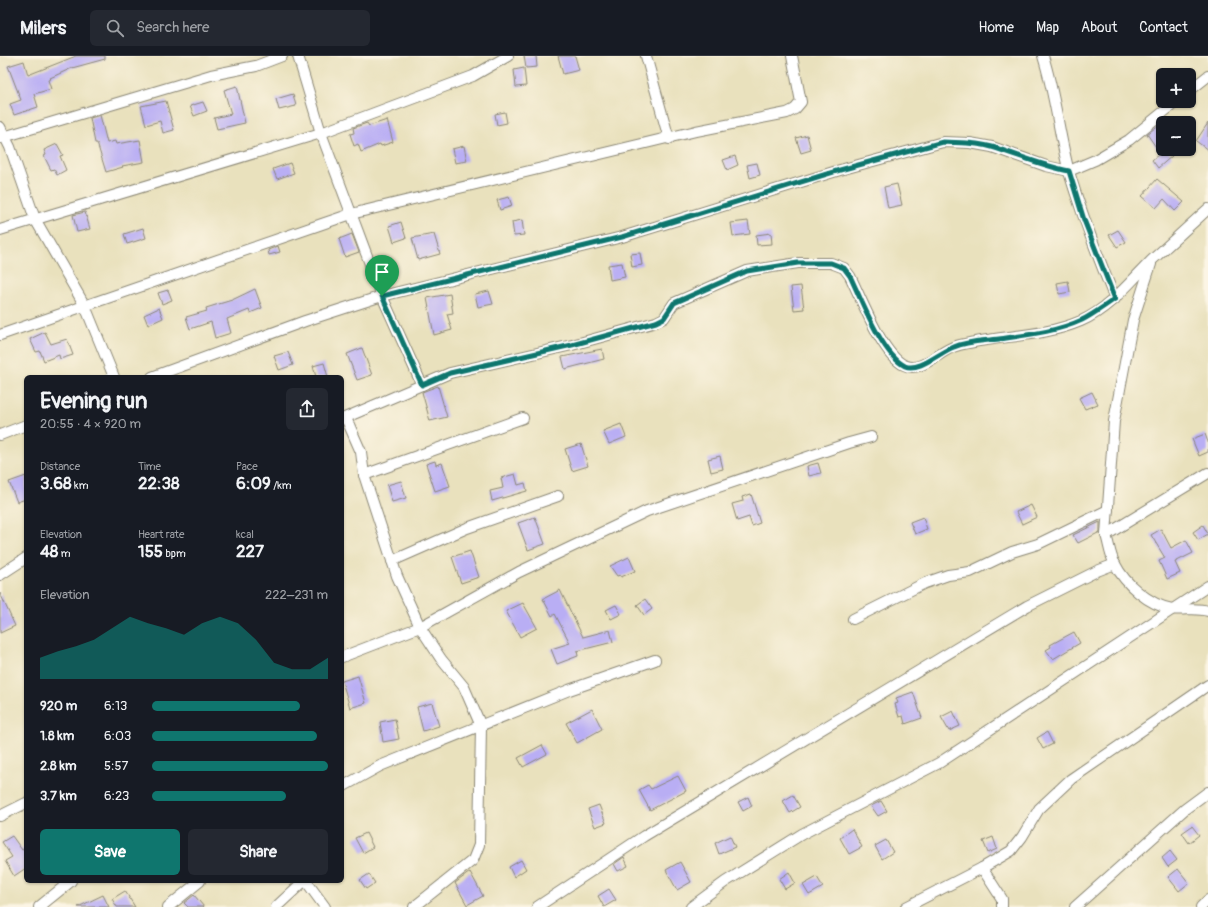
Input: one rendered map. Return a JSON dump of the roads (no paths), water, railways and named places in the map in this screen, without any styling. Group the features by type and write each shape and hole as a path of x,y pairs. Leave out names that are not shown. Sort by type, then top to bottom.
{"street":[{"path":"2,138 211,75 256,66 282,56"},
{"path":"298,56 321,133 351,214 382,296 422,385"},
{"path":"0,230 321,133 473,76 508,56"},
{"path":"646,56 669,139"},
{"path":"0,335 274,239 351,214 696,132 787,113 795,109 801,102 792,56"},
{"path":"1043,56 1051,82 1069,171 1084,220 1115,299"},
{"path":"1196,85 1208,76"},
{"path":"157,375 305,321 382,296 622,237 840,170 943,142 970,143 992,147 1046,166 1069,171 1095,160 1129,140 1168,108"},
{"path":"0,127 2,138 10,147 35,219 84,306 113,375"},
{"path":"414,907 473,860 477,852 479,845 481,726 464,687 441,659 420,627 397,576 364,475 361,452 344,418 450,373 572,345 656,322 664,318 674,303 747,271 798,263 831,263 844,268 850,276 885,347 895,360 906,367 920,367 938,354 955,346 1048,331 1080,321 1097,312 1115,299 1152,261 1208,209"},
{"path":"1152,261 1133,320 1114,421 1106,535 1115,564 1129,584 1140,594 1152,601 1172,609 1198,608 1208,611"},
{"path":"364,475 523,418"},
{"path":"0,435 24,426"},
{"path":"344,656 420,627 519,572 647,511 849,442 871,437"},
{"path":"1106,535 1208,473"},
{"path":"392,561 467,528 558,496"},
{"path":"853,620 925,583 948,575 970,572 1012,552 1038,544 1108,510"},
{"path":"0,575 24,559"},
{"path":"537,907 644,836 1020,610 1097,571 1115,564"},
{"path":"691,907 725,882 802,834 939,763 1208,586"},
{"path":"344,785 380,766 569,690 655,660"},
{"path":"906,907 982,868 1011,851 1022,838 1039,809 1071,779 1208,684"},
{"path":"1075,907 1185,809 1208,792"},
{"path":"0,816 24,804"},
{"path":"982,868 1002,898 1002,907"},
{"path":"39,907 69,883"},
{"path":"168,907 198,883"},
{"path":"276,907 303,883"},
{"path":"307,883 325,907"},
{"path":"1201,907 1208,900"}]}
